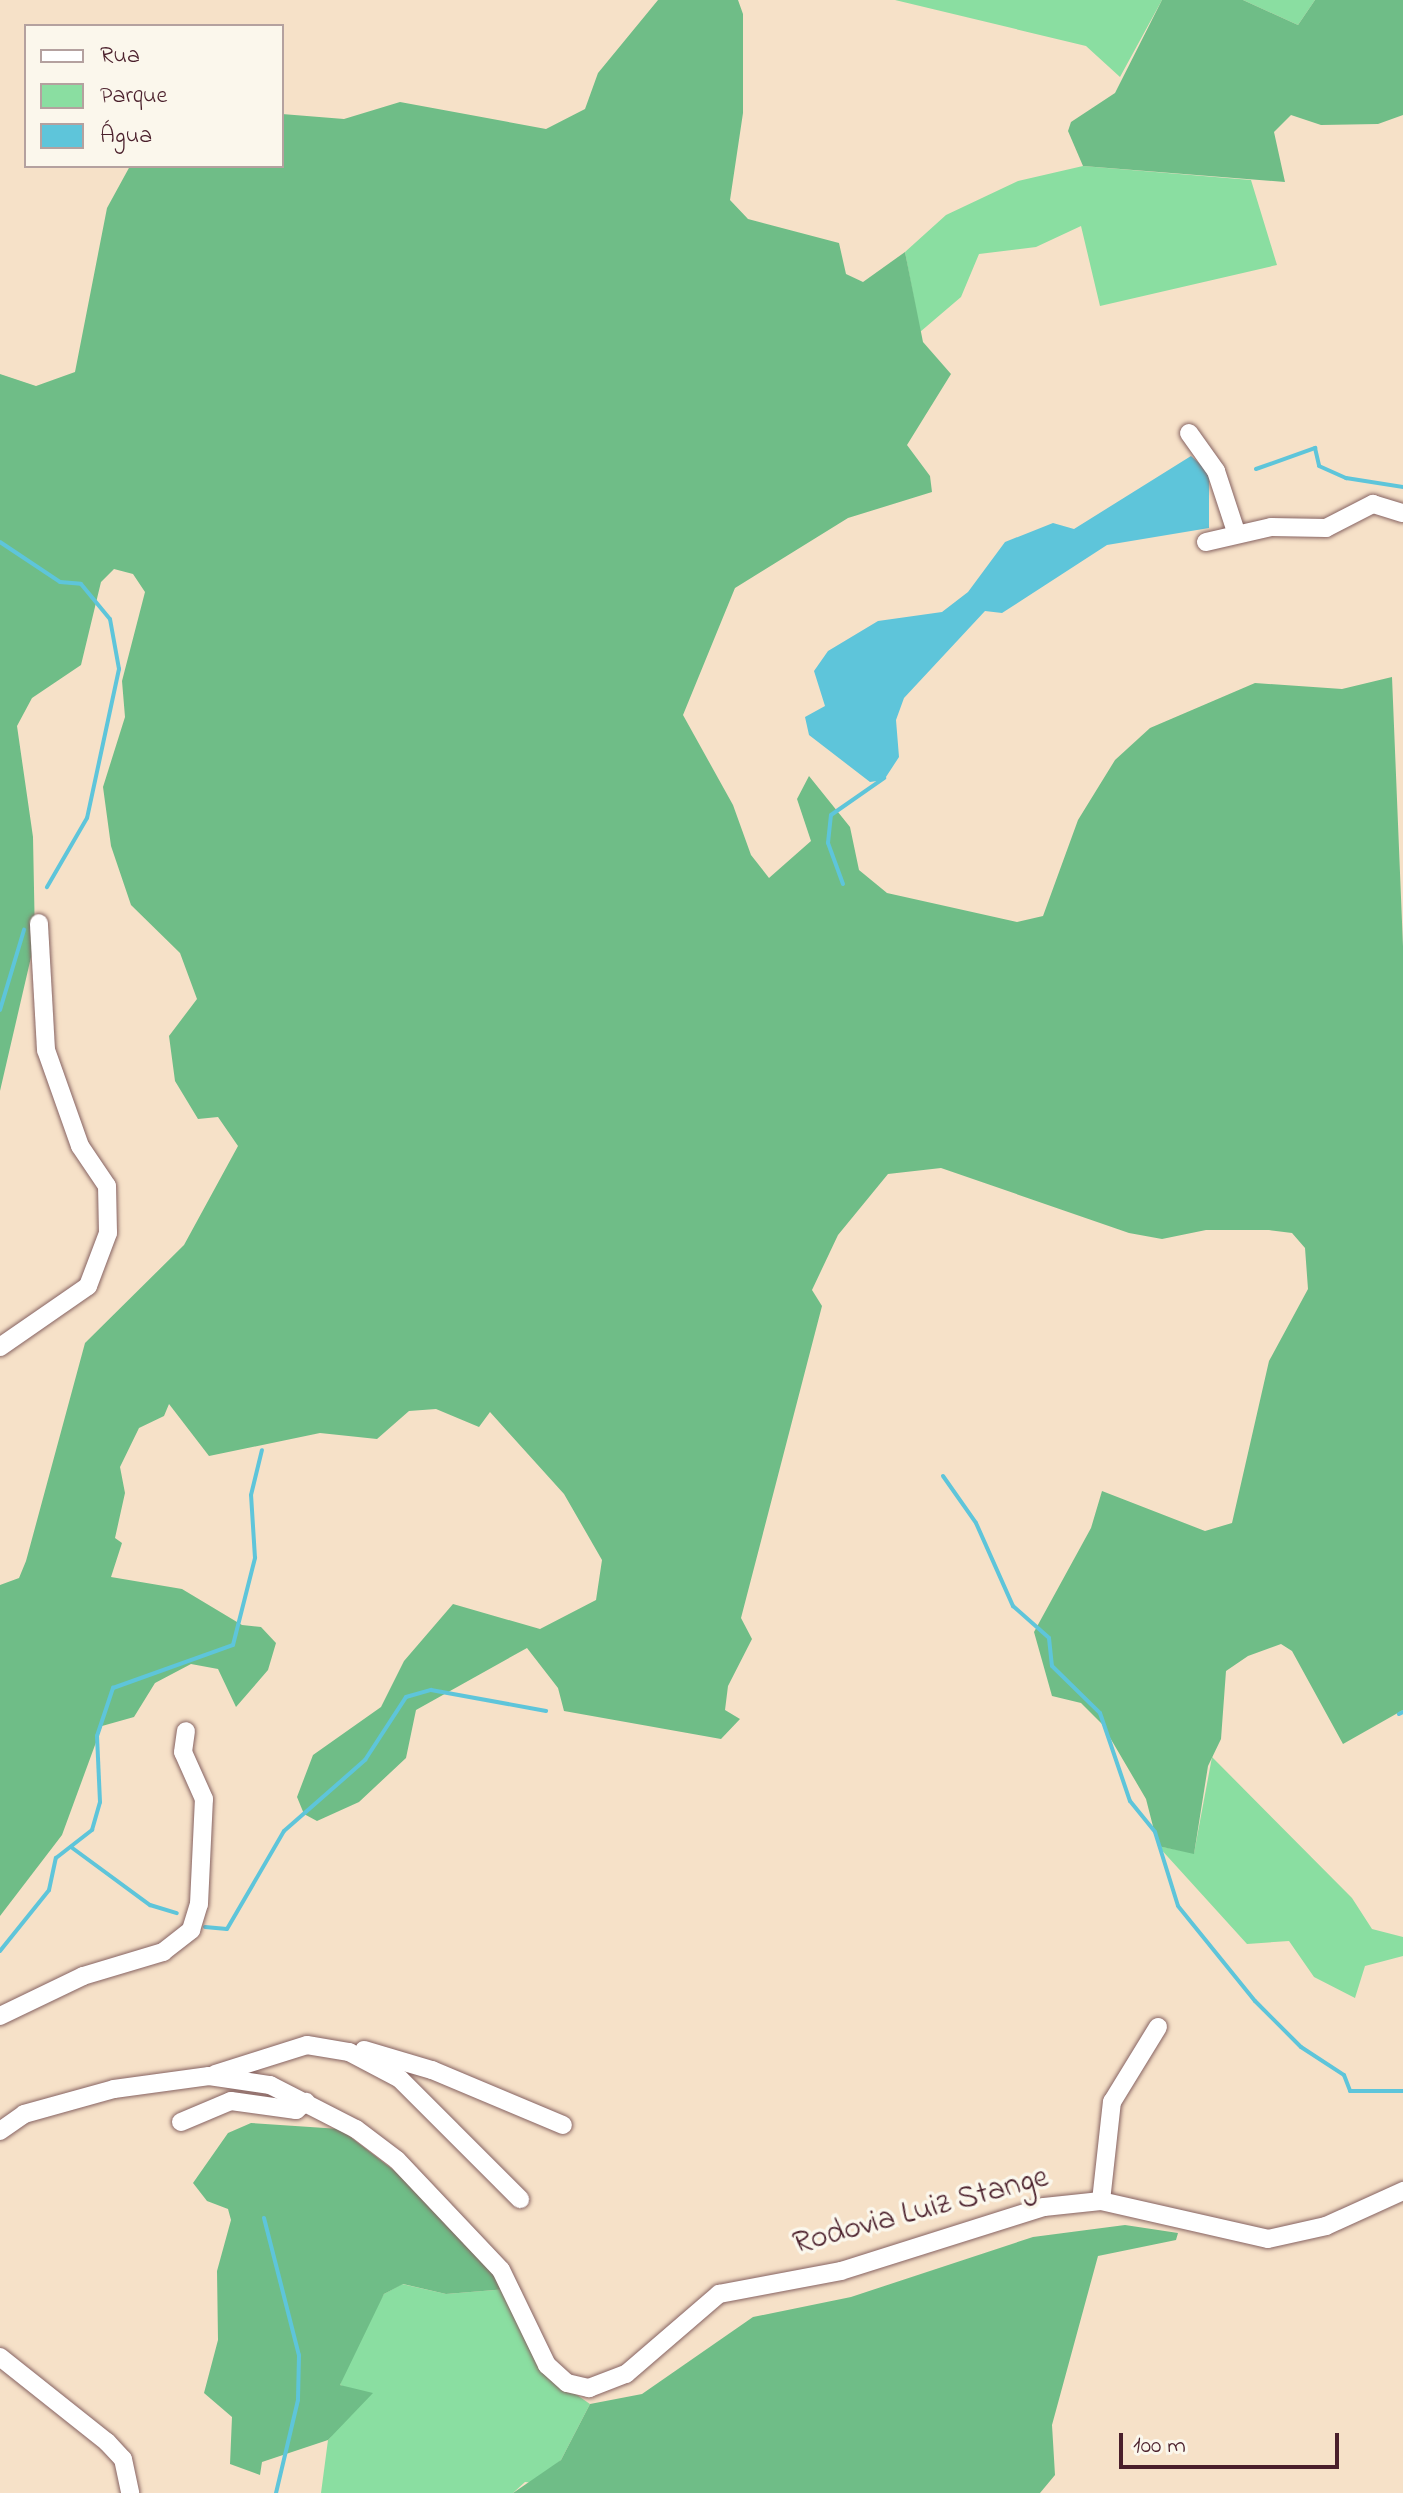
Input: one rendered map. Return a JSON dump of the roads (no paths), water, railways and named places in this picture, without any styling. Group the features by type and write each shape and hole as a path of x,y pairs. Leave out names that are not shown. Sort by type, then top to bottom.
{"street":[{"path":"1189,433 1216,471 1236,532"},
{"path":"1206,542 1236,532 1326,528 1373,504 1403,513"},
{"path":"0,1347 88,1286 108,1233 107,1186 80,1146 46,1050 39,923"},
{"path":"0,2016 83,1976 163,1952 191,1930 199,1904 204,1799 183,1752 186,1731"},
{"path":"1101,2201 1112,2102 1158,2027"},
{"path":"209,2076 307,2045 432,2070 563,2125"},
{"path":"349,2052 400,2079 520,2199"},
{"name":"Rodovia Luiz Stange","path":"0,2131 64,2101 209,2076 254,2078 306,2102 377,2143 466,2230 514,2290 547,2365 579,2388 601,2387 626,2374 719,2294 841,2271 1044,2207 1101,2201 1268,2239 1326,2226 1403,2191"},
{"path":"181,2122 231,2101 296,2110 306,2102"},
{"path":"0,2357 123,2459 130,2493"},
{"path":"63,2408 113,2466 118,2493"}],"water":[{"path":"1191,456 1209,472 1209,528 1107,545 1002,613 985,611 904,698 896,720 899,757 884,780 870,782 809,735 805,717 825,706 814,671 828,651 878,621 942,612 968,592 1005,542 1053,523 1074,529"}],"waterway":[{"path":"1256,469 1315,448 1319,466 1346,478 1403,487"},
{"path":"0,542 60,582 81,584 110,619 119,669 87,818 47,887"},
{"path":"843,884 828,843 831,815 884,778"},
{"path":"0,1010 24,930"},
{"path":"0,1951 49,1890 56,1858 92,1830 100,1802 97,1736 113,1688 233,1645 255,1558 251,1495 262,1450"},
{"path":"943,1476 976,1523 1013,1606 1049,1638 1052,1666 1100,1713 1130,1801 1155,1832 1178,1906 1255,2001 1301,2047 1344,2075 1350,2091 1403,2091"},
{"path":"205,1927 227,1929 284,1831 365,1760 406,1697 431,1690 546,1711"},
{"path":"1399,1714 1403,1712"},
{"path":"71,1847 150,1905 177,1913"},
{"path":"264,2218 299,2355 298,2400 276,2493"}]}
